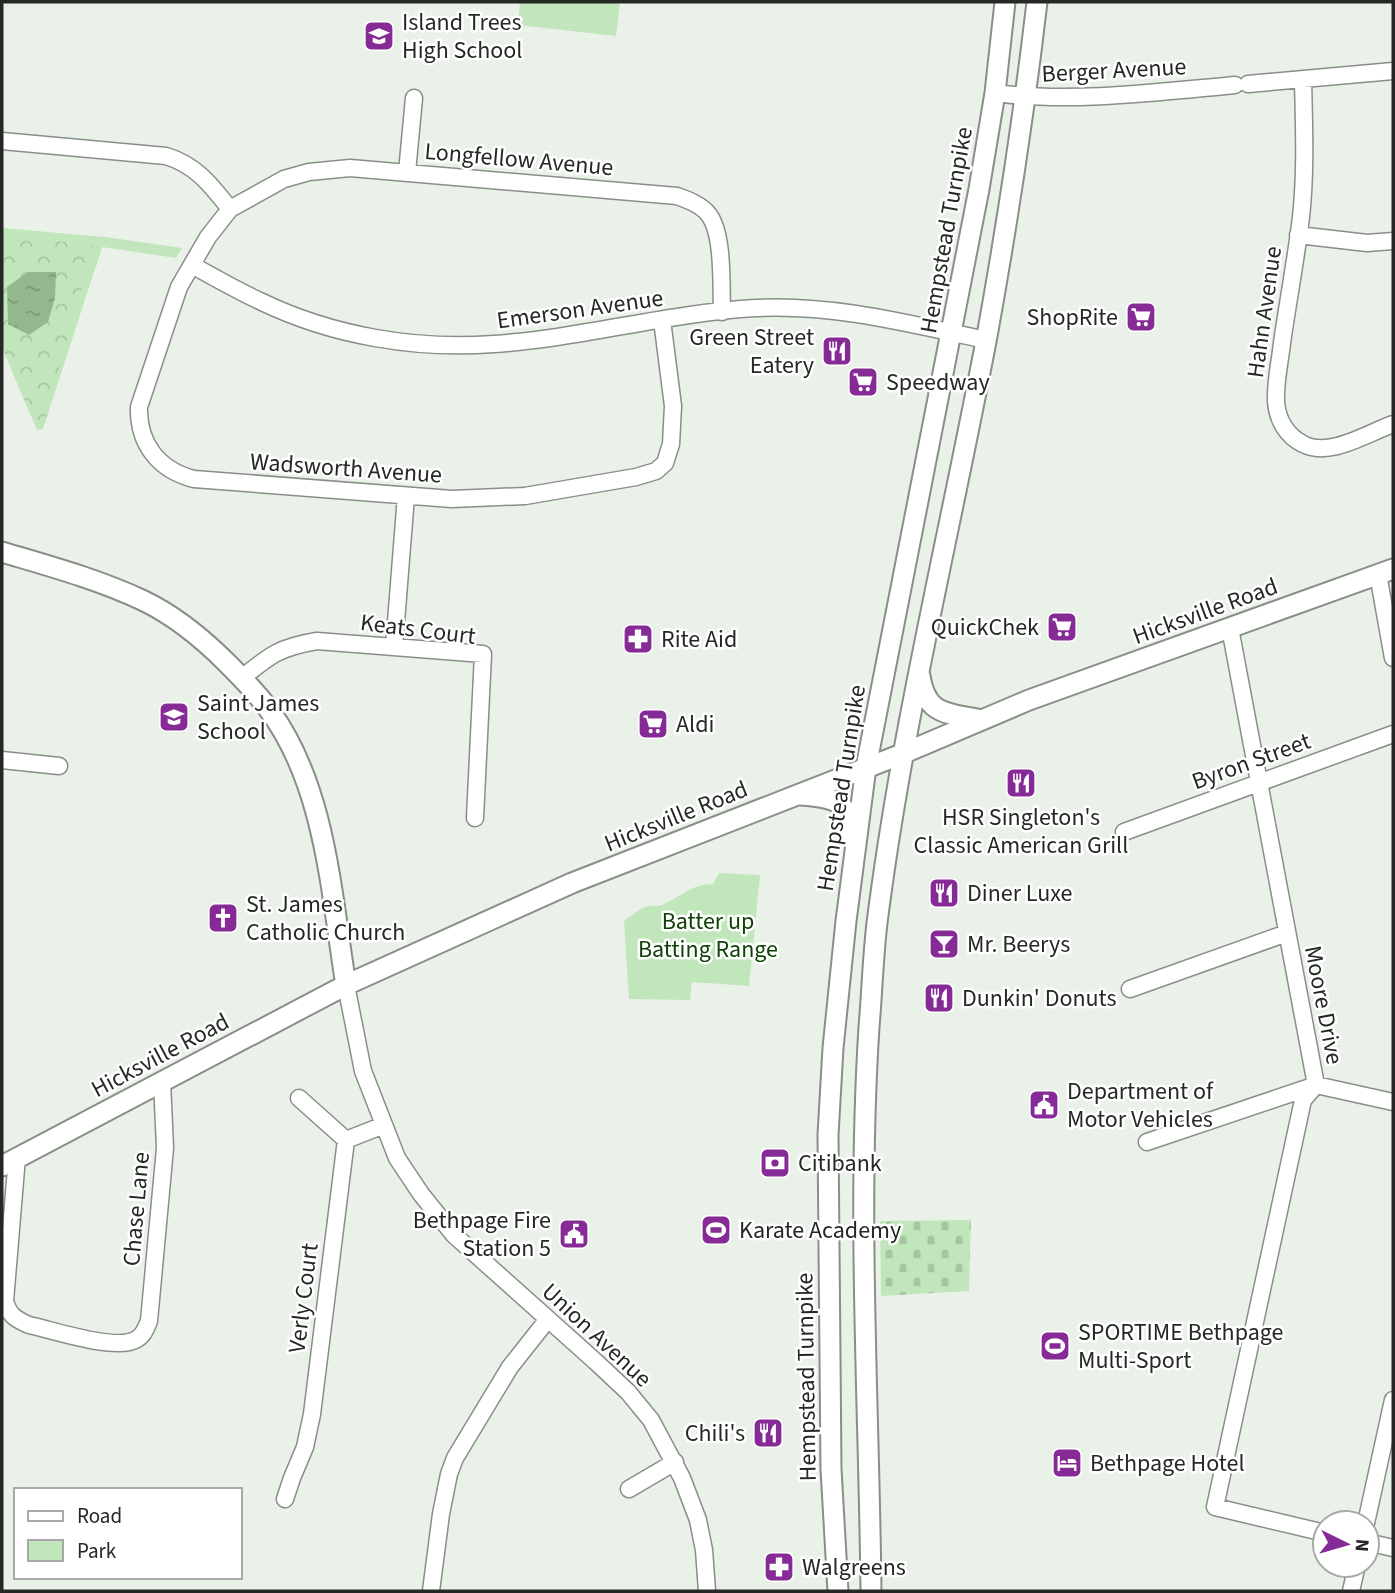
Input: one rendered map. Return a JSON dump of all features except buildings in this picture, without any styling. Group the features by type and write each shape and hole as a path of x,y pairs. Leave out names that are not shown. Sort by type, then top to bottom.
{"main road":[{"name":"Hempstead Turnpike","path":"838,1591 831,1469 828,1135 833,1048 850,873 866,767 952,333 995,93 1005,2"},
{"path":"871,1591 863,1269 866,1079 877,921 902,754 986,340 1014,183 1037,2"},
{"path":"2,551 102,583 170,615 212,648 270,711 289,743 306,781 322,843 346,985"},
{"name":"Hicksville Road","path":"10,1162 346,985 572,883 902,754 1029,700 1385,571"},
{"path":"919,670 922,692 930,705 942,712 982,720"},
{"path":"796,794 828,798 845,809 852,833 850,873"}],"street":[{"name":"Berger Avenue","path":"995,93 1026,97 1136,93 1393,71"},
{"name":"Hahn Avenue","path":"1303,79 1304,158 1298,235 1276,401 1279,419 1300,443 1309,447 1325,448 1393,424"},
{"path":"407,172 414,98"},
{"path":"2,141 166,156 180,160 202,174 230,209"},
{"name":"Longfellow Avenue","path":"230,209 261,190 309,172 350,168 666,194 693,202 709,215 717,233 722,312"},
{"name":"Wadsworth Avenue","path":"230,209 208,237 179,287 139,407 138,421 143,439 156,459 171,471 194,479 452,499 525,496 636,477 656,471 665,463 671,444 673,418 671,379 662,320"},
{"path":"1298,235 1367,243 1393,241"},
{"name":"Emerson Avenue","path":"192,265 261,302 339,330 387,340 437,345 494,344 722,312 783,307 886,318 986,340"},
{"path":"394,647 406,496"},
{"path":"1385,571 1393,658"},
{"name":"Moore Drive","path":"1230,628 1316,1085 1303,1100 1215,1507 1311,1530"},
{"name":"Keats Court","path":"242,678 277,651 291,645 317,641 483,654 475,818"},
{"name":"Byron Street","path":"1124,832 1393,734"},
{"path":"2,766 59,766"},
{"path":"1130,989 1287,933"},
{"name":"Union Avenue","path":"346,985 363,1071 397,1158 421,1194 454,1235 628,1392 651,1420 675,1462 698,1520 704,1550 707,1591"},
{"name":"Chase Lane","path":"10,1162 5,1301 8,1311 15,1319 29,1325 118,1344 139,1338 145,1333 149,1321 165,1147 162,1081"},
{"path":"1147,1142 1316,1085 1393,1102"},
{"path":"299,1098 346,1140 384,1125"},
{"name":"Verly Court","path":"285,1499 305,1447 312,1414 346,1140"},
{"path":"431,1591 441,1514 455,1458 510,1367 548,1319"},
{"path":"1369,1509 1393,1400"},
{"path":"629,1489 675,1462"}],"green space":[{"path":"520,2 620,2 616,36 518,25"},
{"path":"2,228 105,237 182,248 176,258 102,247 43,429 37,430 2,347"},
{"path":"2,234 102,247 96,267 78,295 46,419 38,420 30,414 2,347"},
{"name":"Batter up Batting Range","path":"719,873 760,875 749,986 692,982 690,1000 629,999 624,921 645,907 662,905 693,888 713,884"},
{"path":"971,1220 969,1291 881,1296 880,1221"}],"water":[{"path":"28,272 56,272 55,298 48,322 29,335 8,324 7,287"}],"place":[{"name":"Island Trees High School","path":"379,36"},
{"name":"ShopRite","path":"1141,317"},
{"name":"Green Street Eatery","path":"837,351"},
{"name":"Speedway","path":"863,382"},
{"name":"QuickChek","path":"1062,627"},
{"name":"Rite Aid","path":"638,639"},
{"name":"Saint James School","path":"174,717"},
{"name":"Aldi","path":"653,724"},
{"name":"HSR Singleton's Classic American Grill","path":"1021,783"},
{"name":"Diner Luxe","path":"944,893"},
{"name":"St. James Catholic Church","path":"223,918"},
{"name":"Mr. Beerys","path":"944,944"},
{"name":"Dunkin' Donuts","path":"939,998"},
{"name":"Department of Motor Vehicles","path":"1044,1105"},
{"name":"Citibank","path":"775,1163"},
{"name":"Karate Academy","path":"716,1230"},
{"name":"Bethpage Fire Station 5","path":"574,1234"},
{"name":"SPORTIME Bethpage Multi-Sport","path":"1055,1346"},
{"name":"Chili's","path":"768,1433"},
{"name":"Bethpage Hotel","path":"1067,1463"},
{"name":"Walgreens","path":"779,1567"}]}
